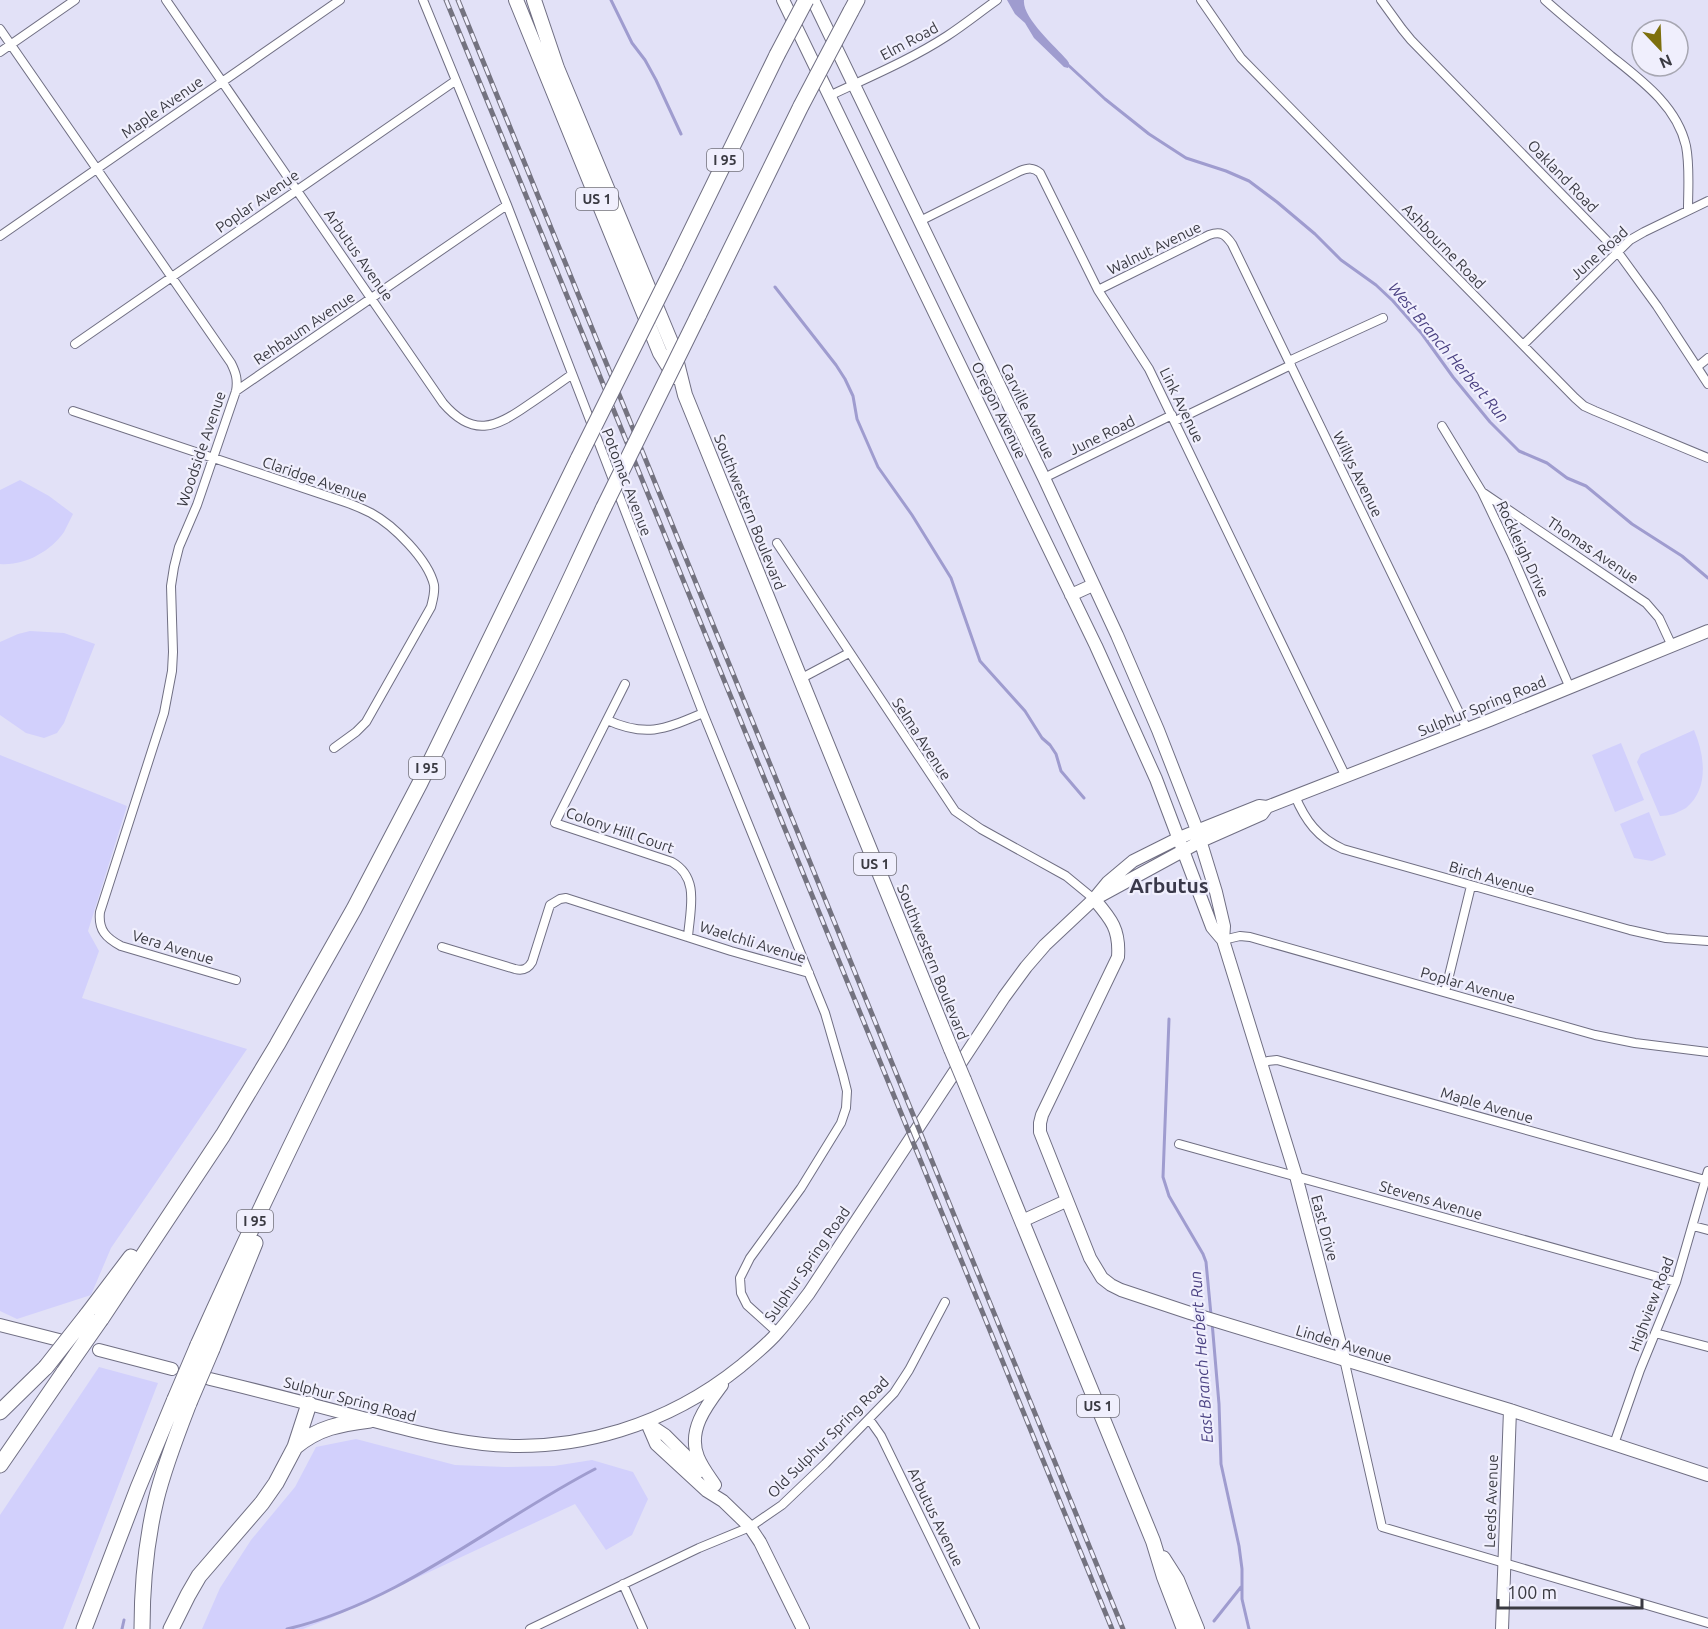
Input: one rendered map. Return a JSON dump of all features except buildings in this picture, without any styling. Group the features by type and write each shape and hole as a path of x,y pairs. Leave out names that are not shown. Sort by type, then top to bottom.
{"highway":[{"name":"I 95","path":"94,1317 224,1136 319,971 388,844 806,0"},
{"name":"I 95","path":"84,1629 130,1510 205,1347 230,1273 314,1098 522,682 604,507 801,106 854,6"},
{"path":"0,1412 94,1317"},
{"path":"0,1465 64,1372 94,1317"},
{"path":"142,1629 143,1584 156,1499 175,1438 182,1401"},
{"path":"171,1629 200,1576 262,1503 276,1483 295,1448 309,1404"},
{"path":"295,1448 324,1428 370,1420"}],"main road":[{"name":"Southwestern Boulevard","path":"516,0 660,353 685,394"},
{"name":"Southwestern Boulevard","path":"534,0 556,68 673,347 685,394 1153,1540 1184,1629"},
{"name":"Southwestern Boulevard","path":"1153,1540 1177,1580 1197,1629"}],"street":[{"path":"0,52 75,0"},
{"name":"Arbutus Avenue","path":"166,0 452,414 474,425 483,426 502,422 571,375"},
{"name":"Maple Avenue","path":"0,236 340,0"},
{"name":"Potomac Avenue","path":"423,0 507,206 703,713 809,973"},
{"name":"Oregon Avenue","path":"783,0 1071,595 1139,739 1179,837"},
{"name":"Carville Avenue","path":"813,0 1094,585 1158,730 1199,835"},
{"name":"Elm Road","path":"829,96 931,46 997,0"},
{"name":"Ashbourne Road","path":"1201,0 1241,58 1584,406 1708,458"},
{"name":"Oakland Road","path":"1381,0 1411,40 1617,251 1657,306 1708,384"},
{"path":"1545,0 1647,85 1672,114 1681,129 1686,145 1688,210"},
{"name":"Woodside Avenue","path":"0,29 98,168 236,373 236,391 197,506 179,547 174,567 171,594 173,652 169,690 164,713 100,912 99,921 105,936"},
{"name":"Poplar Avenue","path":"75,344 455,81"},
{"name":"Link Avenue","path":"920,221 1028,168 1035,169 1044,179 1098,290 1149,369 1346,777"},
{"name":"June Road","path":"1523,345 1617,251 1644,232 1708,201"},
{"name":"Rehbaum Avenue","path":"236,391 507,206"},
{"name":"Walnut Avenue","path":"1098,290 1209,235 1216,232 1222,233"},
{"name":"Willys Avenue","path":"1222,233 1232,244 1467,729"},
{"name":"June Road","path":"1044,478 1383,318"},
{"path":"1697,367 1708,358"},
{"name":"Claridge Avenue","path":"73,411 345,502 371,513 397,532 426,565 435,595 431,607 374,710 356,732 334,748"},
{"name":"Rockleigh Drive","path":"1442,426 1482,492 1570,688"},
{"name":"Thomas Avenue","path":"1482,492 1646,603 1659,618 1672,646"},
{"name":"Selma Avenue","path":"777,543 955,811 981,829 1066,876 1094,898"},
{"path":"1071,595 1094,585"},
{"name":"Sulphur Spring Road","path":"210,1378 443,1438 485,1444 519,1446 580,1441 646,1423 703,1393 727,1377 778,1333 809,1293 1020,974 1045,945 1108,882 1133,861 1179,837 1199,835 1262,814 1267,807 1708,632"},
{"path":"800,680 849,653"},
{"name":"Colony Hill Court","path":"625,684 555,823 681,867 690,880 692,890 688,937"},
{"path":"607,720 622,727 642,731 675,725 703,713"},
{"name":"Birch Avenue","path":"1295,796 1310,824 1320,835 1331,844 1362,856 1630,930 1666,938 1708,941"},
{"name":"Sulphur Spring Road","path":"1094,898 1184,850 1199,835"},
{"name":"East Drive","path":"1199,835 1215,886 1224,926 1223,940 1296,1176 1344,1359 1382,1527 1503,1563"},
{"name":"East Drive","path":"1179,837 1212,927 1223,940"},
{"path":"1445,992 1471,886"},
{"name":"Waelchli Avenue","path":"442,947 515,969 525,969 532,962 550,904 566,898 731,951 809,973 825,1013 843,1075 847,1091 846,1108 833,1138 801,1188 750,1258 740,1278 741,1293 747,1305 778,1333"},
{"path":"1022,1221 1066,1201 1043,1143 1040,1123 1118,957 1119,944 1113,922 1094,898"},
{"name":"Vera Avenue","path":"105,936 121,946 236,980"},
{"name":"Poplar Avenue","path":"1223,940 1240,936 1250,937 1595,1035 1645,1045 1708,1052"},
{"name":"Maple Avenue","path":"1260,1064 1277,1060 1707,1175"},
{"name":"Stevens Avenue","path":"1179,1144 1676,1282"},
{"name":"Highview Road","path":"1614,1444 1640,1370 1676,1282 1707,1175"},
{"name":"Linden Avenue","path":"1066,1201 1090,1258 1102,1278 1121,1290 1510,1410 1708,1475"},
{"path":"1693,1226 1708,1230"},
{"name":"Old Sulphur Spring Road","path":"530,1629 699,1548 750,1527 782,1505 900,1385 945,1302"},
{"path":"0,1324 59,1340"},
{"path":"1655,1333 1708,1347"},
{"path":"99,1350 172,1369"},
{"path":"723,1501 696,1454 696,1431 703,1410 727,1377"},
{"name":"Leeds Avenue","path":"1502,1629 1510,1410"},
{"name":"Arbutus Avenue","path":"869,1419 881,1436 975,1629"},
{"path":"646,1423 665,1435 715,1485"},
{"path":"646,1423 656,1443 707,1491 723,1501 750,1527 764,1549 802,1629"},
{"path":"1503,1563 1708,1623"},
{"path":"623,1584 643,1629"}],"shaded area":[{"path":"1007,0 1024,0 1028,15 1067,60 1068,68 1064,67 1034,38"},
{"path":"20,480 49,496 73,514 64,532 44,551 18,563 0,564 0,490"},
{"path":"30,631 64,633 95,644 64,723 57,733 44,738 26,733 0,715 0,642"},
{"path":"1694,730 1703,762 1703,773 1698,792 1686,808 1673,814 1660,816 1637,762 1641,754"},
{"path":"1621,743 1644,800 1615,812 1592,755"},
{"path":"0,755 127,806 88,931 99,951 82,998 247,1049 111,1248 91,1295 17,1319 0,1311"},
{"path":"1649,812 1666,855 1652,861 1634,858 1620,824"},
{"path":"99,1367 158,1383 63,1629 0,1629 0,1515"},
{"path":"356,1439 455,1465 554,1466 592,1460 633,1472 648,1499 632,1535 606,1550 575,1504 303,1629 202,1629 220,1588 251,1540 295,1487 316,1447"}],"waterway":[{"name":"East Branch Herbert Run","path":"611,0 632,43 656,80 681,134"},
{"name":"West Branch Herbert Run","path":"1067,64 1105,99 1149,134 1186,158 1249,181 1277,202 1315,234 1341,260 1376,285 1393,301 1422,334 1490,422 1519,451 1547,463 1567,478 1586,486 1632,524 1682,556 1708,578"},
{"name":"East Branch Herbert Run","path":"775,287 845,379 853,396 857,419 878,467 912,515 951,578 980,661 1025,711 1042,738 1056,754 1061,771 1084,798"},
{"name":"East Branch Herbert Run","path":"1169,1019 1163,1177 1169,1196 1206,1262 1211,1315"},
{"name":"East Branch Herbert Run","path":"1212,1322 1221,1464 1239,1546 1242,1599 1249,1629"},
{"path":"287,1629 329,1617 408,1580 595,1469"},
{"path":"1214,1621 1241,1587"},
{"path":"122,1629 124,1620"}],"railway":[{"path":"446,0 1112,1629"},
{"path":"458,0 1123,1629"}],"district":[{"name":"Arbutus","path":"1169,885"}]}
